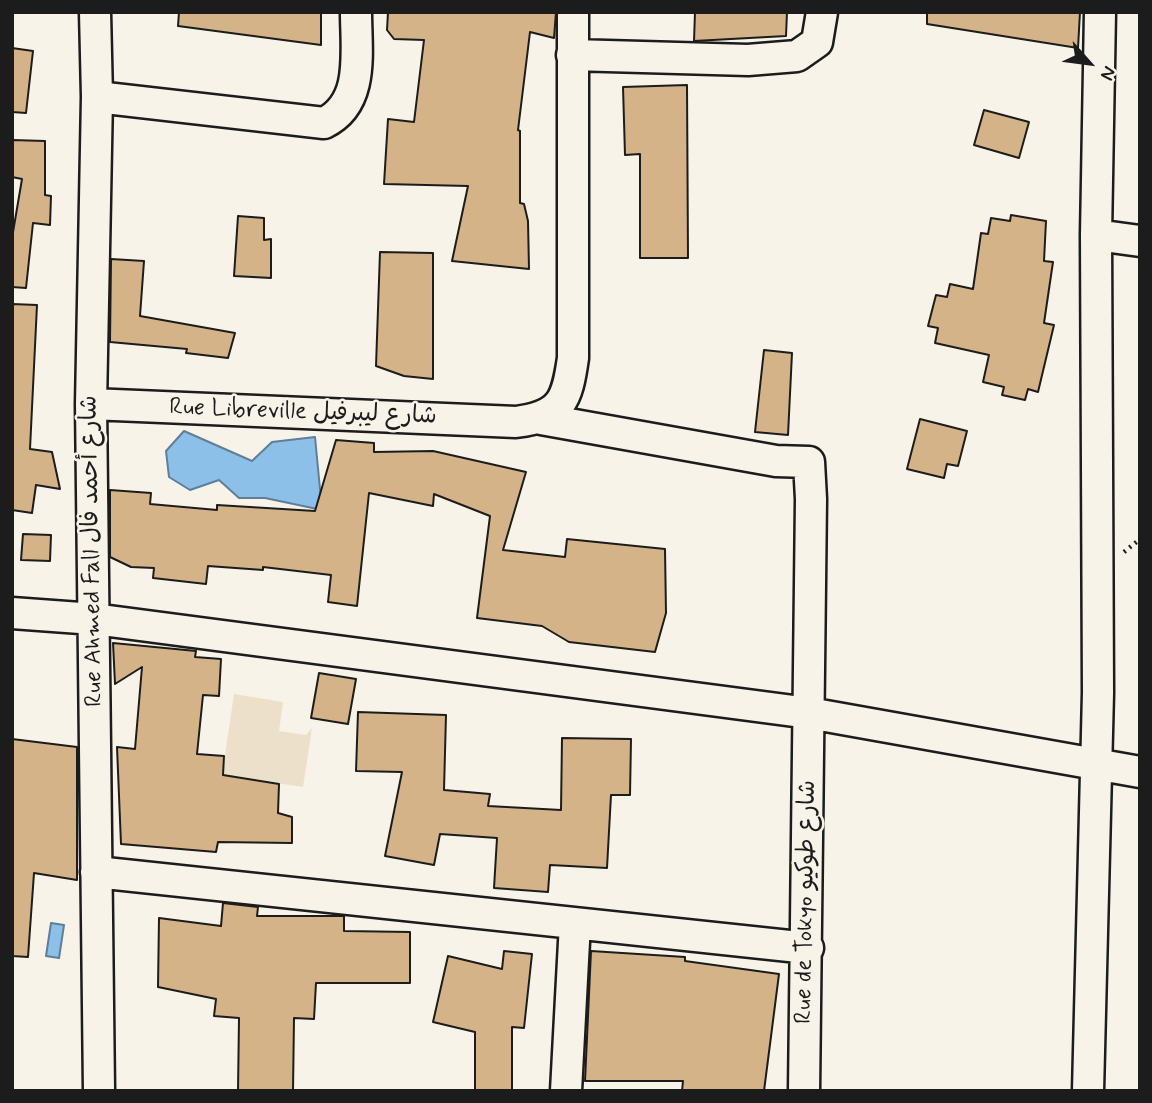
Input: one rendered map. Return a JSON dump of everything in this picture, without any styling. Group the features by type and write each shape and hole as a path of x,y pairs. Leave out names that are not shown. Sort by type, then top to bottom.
{"street":[{"name":"Rue Ahmed Fall شارع أحمد فال","path":"95,12 97,97 91,404 99,1091"},
{"path":"97,97 324,123 338,116 350,99 356,67 356,12"},
{"path":"528,421 568,392 573,358 573,12"},
{"path":"572,55 748,60 797,56 817,42 822,12"},
{"path":"1088,1091 1099,571 1096,235 1100,12"},
{"path":"1096,235 1140,241"},
{"name":"Rue Libreville شارع ليبرفيل","path":"91,404 528,421 776,461 809,462 809,713"},
{"path":"12,613 94,619 809,713 1140,772"},
{"name":"Rue de Tokyo شارع طوكيو","path":"804,1091 808,948 809,713"},
{"path":"96,872 808,948"},
{"path":"566,1091 575,923"}],"shaded area":[{"path":"234,694 283,702 279,731 306,735 312,728 303,787 222,775"}],"water":[{"path":"184,431 252,461 272,442 315,437 322,510 265,498 239,498 219,480 190,490 169,477 166,451"},
{"path":"51,923 64,925 59,958 46,956"}],"building":[{"path":"179,12 321,12 321,45 178,26"},
{"path":"388,12 556,12 554,38 530,32 518,130 520,203 524,204 528,221 529,269 452,261 468,186 384,184 388,119 414,122 424,40 394,39 387,30"},
{"path":"695,12 787,12 786,36 694,41"},
{"path":"927,12 1080,12 1078,48 927,24"},
{"path":"12,48 33,51 26,113 12,112"},
{"path":"687,85 688,258 640,258 640,154 625,155 623,87"},
{"path":"984,110 1029,122 1019,158 974,145"},
{"path":"12,140 45,141 45,195 51,196 50,225 33,223 26,288 12,287 12,238 22,179 12,177"},
{"path":"1011,215 1046,221 1044,261 1053,262 1044,323 1054,325 1038,392 1028,389 1025,400 1002,395 1004,387 983,382 989,355 935,343 938,328 928,326 936,295 947,297 950,284 973,289 981,233 988,234 991,218 1010,221"},
{"path":"238,216 264,218 264,240 271,239 271,278 234,276"},
{"path":"380,252 433,253 433,379 404,376 376,366"},
{"path":"111,259 144,261 140,316 235,333 228,358 186,353 187,349 110,342"},
{"path":"12,304 37,305 30,449 52,452 60,489 36,485 32,513 12,510"},
{"path":"764,350 792,353 788,435 755,432"},
{"path":"920,419 967,431 958,466 947,464 944,478 907,469"},
{"path":"336,440 374,443 374,452 433,451 526,472 503,550 565,557 567,539 665,549 666,613 655,652 569,642 542,626 477,618 490,516 434,494 433,506 369,493 357,606 328,602 331,575 263,567 263,570 208,566 206,584 153,578 154,568 131,567 110,557 110,490 151,493 150,504 217,510 217,505 315,511"},
{"path":"23,534 51,535 50,561 21,560"},
{"path":"113,643 196,651 195,657 221,659 219,696 203,695 197,754 224,756 223,775 279,784 278,813 292,817 292,843 218,842 216,852 121,844 117,747 135,749 142,667 115,684"},
{"path":"319,673 356,679 348,724 311,718"},
{"path":"358,712 446,715 444,790 490,794 488,806 561,810 562,738 631,739 630,795 611,795 607,868 550,865 548,892 494,888 497,838 440,834 434,865 385,856 402,772 356,771"},
{"path":"12,739 77,747 77,880 34,873 28,957 12,956"},
{"path":"223,903 258,907 257,916 344,916 344,931 410,932 410,983 316,983 314,1019 294,1018 293,1091 238,1091 239,1018 214,1016 216,999 158,987 159,918 221,926"},
{"path":"504,951 532,954 524,1028 512,1027 512,1091 475,1091 475,1032 433,1022 448,956 502,969"},
{"path":"591,951 685,957 685,961 779,974 764,1091 682,1091 683,1081 585,1081"}]}
